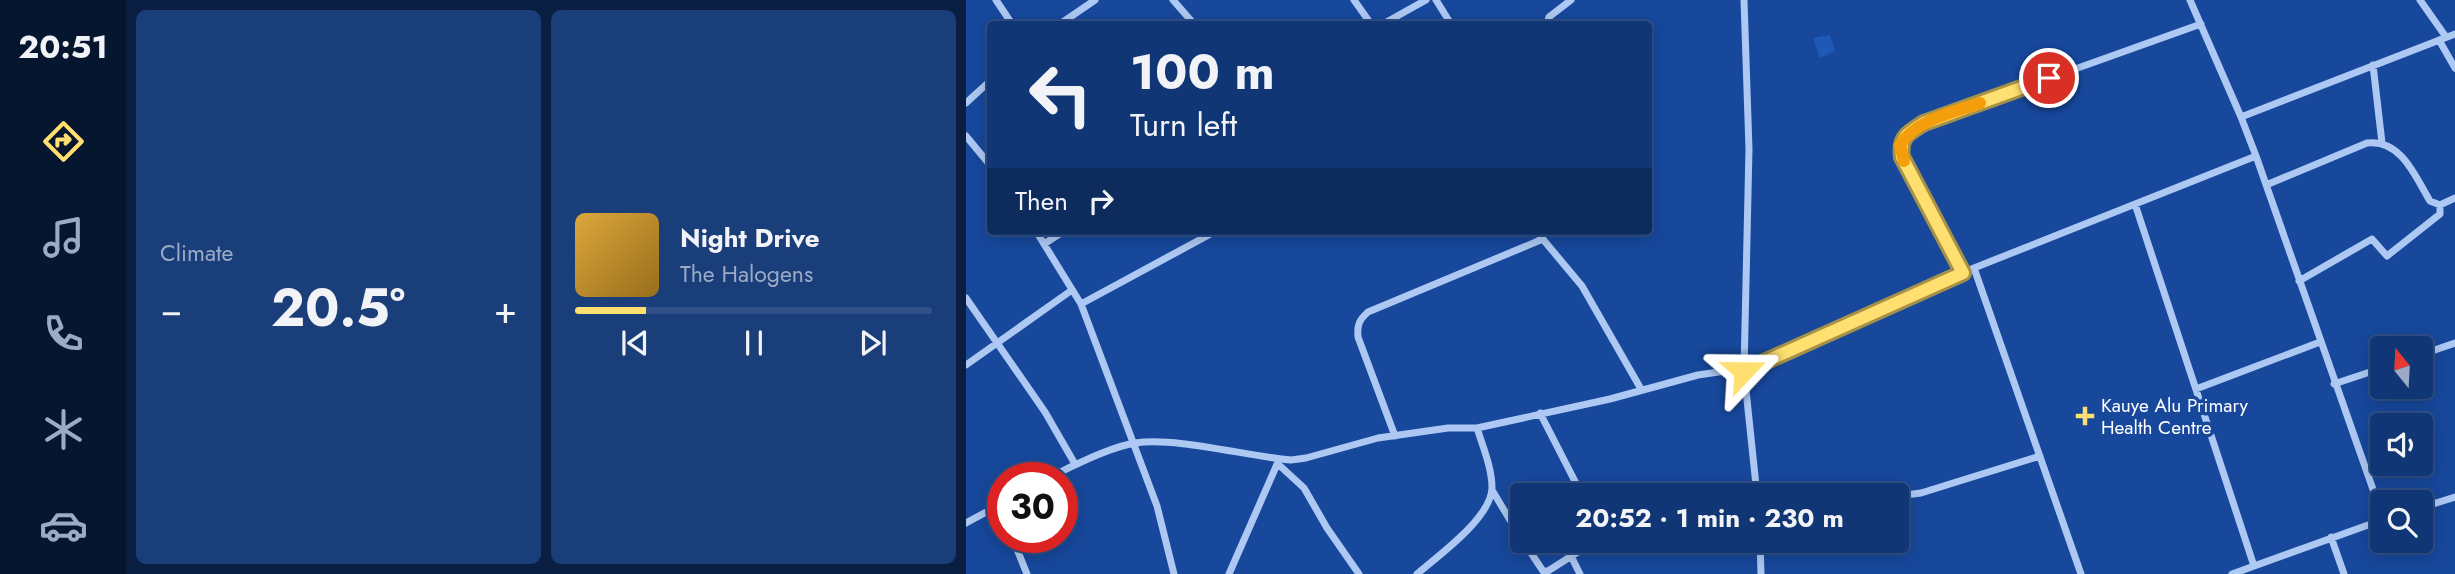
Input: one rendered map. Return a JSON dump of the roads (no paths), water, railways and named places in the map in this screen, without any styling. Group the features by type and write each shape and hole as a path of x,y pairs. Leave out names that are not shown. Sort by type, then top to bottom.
{"street":[{"path":"996,0 1010,21"},
{"path":"1064,21 1095,0"},
{"path":"1173,0 1191,21"},
{"path":"1354,0 1369,21"},
{"path":"1388,21 1426,0"},
{"path":"1436,0 1449,21"},
{"path":"1548,21 1549,17 1571,0"},
{"path":"1744,0 1749,149 1744,371 1756,483"},
{"path":"2190,0 2256,156 2373,490"},
{"path":"2420,0 2443,39 2455,68"},
{"path":"1963,273 1902,157 1900,145 1909,132 1924,123 2201,24"},
{"path":"2241,117 2455,34"},
{"path":"2373,65 2382,143"},
{"path":"966,103 987,84"},
{"path":"966,136 987,161"},
{"path":"2266,186 2367,143 2382,143 2390,146 2404,159 2430,201 2440,205 2455,198"},
{"path":"1078,463 1134,443 1171,443 1279,461 1306,458 1378,438 1448,428 1477,428 1611,399 1698,375 1739,369 1744,371 1974,268 2256,156"},
{"path":"2135,204 2254,566"},
{"path":"2299,281 2372,239 2387,256 2440,214 2440,205"},
{"path":"1038,235 1081,304 1157,506 1174,574"},
{"path":"1044,244 1057,235"},
{"path":"1081,304 1209,235"},
{"path":"1540,235 1582,286 1641,389"},
{"path":"1395,436 1358,337 1357,326 1362,318 1368,312 1543,239"},
{"path":"1974,268 2081,574"},
{"path":"966,365 1072,290"},
{"path":"966,298 1045,412 1074,462"},
{"path":"2196,388 2320,342"},
{"path":"2433,350 2455,342"},
{"path":"2334,384 2370,372"},
{"path":"1540,413 1576,483"},
{"path":"1417,574 1476,520 1487,505 1492,490 1490,471 1477,428"},
{"path":"1909,494 2040,456"},
{"path":"1230,574 1279,461"},
{"path":"1279,461 1304,488 1327,528 1359,574"},
{"path":"1492,490 1510,519"},
{"path":"2433,504 2455,497"},
{"path":"966,523 987,512"},
{"path":"2232,574 2370,524"},
{"path":"2331,537 2344,574"},
{"path":"1018,553 1027,574"},
{"path":"1531,553 1543,571 1548,571 1576,553"},
{"path":"1760,553 1761,574"},
{"path":"1571,556 1580,574"}],"place":[{"name":"Kauye Alu Primary Health Centre","path":"2085,416"}]}
